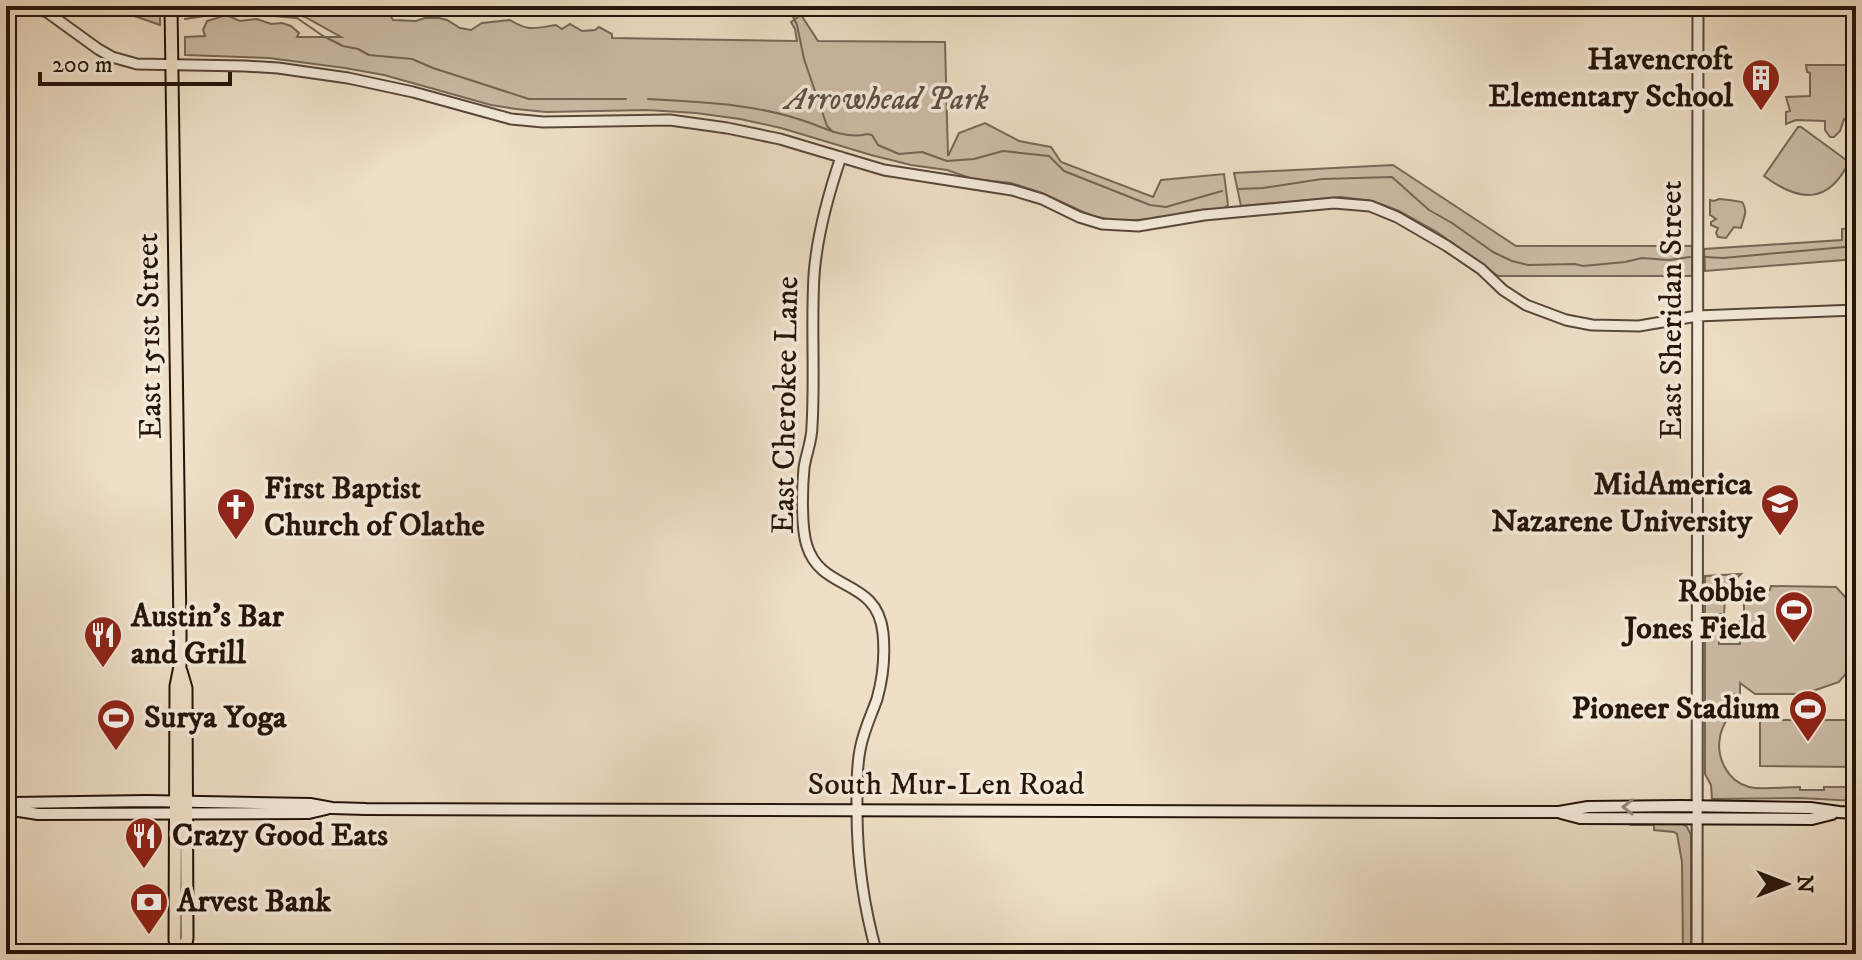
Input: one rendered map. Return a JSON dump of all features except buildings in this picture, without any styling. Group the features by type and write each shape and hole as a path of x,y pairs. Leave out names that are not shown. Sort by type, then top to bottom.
{"main road":[{"name":"East 151st Street","path":"171,6 180,666 186,688 181,808 187,938 182,954"},
{"name":"South Mur-Len Road","path":"6,807 12,803 106,801 181,808"},
{"path":"62,814 66,808 89,807 106,801"},
{"name":"South Mur-Len Road","path":"6,807 38,814 310,804 332,808 1559,812 1580,818 1810,808 1856,813"}],"street":[{"path":"30,6 47,12 112,57 137,64 267,67 348,78 511,119 543,122 686,121 745,131 910,175 1012,190 1102,224 1155,224 1204,215 1334,203 1361,204 1389,213 1434,237 1481,269 1513,298 1542,312 1592,325 1624,327 1697,316 1856,310"},
{"name":"East Sheridan Street","path":"1697,954 1698,6"},
{"name":"East Cherokee Lane","path":"841,157 824,212 816,255 812,430 804,470 804,532 810,554 822,571 854,588 872,602 883,629 882,678 859,753 857,774 859,878 877,954"}],"green space":[{"path":"106,6 160,6 160,25"},
{"name":"Arrowhead Park","path":"295,6 385,6 393,20 439,18 471,30 482,23 510,20 533,28 556,25 562,29 570,24 582,31 599,27 612,34 612,38 797,41 791,22 801,15 818,41 945,42 948,156 959,133 985,123 1019,141 1051,147 1061,162 1153,197 1161,180 1224,174 1228,205 1222,209 1199,210 1157,219 1117,221 1092,216 1042,193 1011,183 973,179 947,170 911,165 740,119 647,110 546,112 516,109 345,68 269,58 185,55 185,37 205,36 203,30 207,21 226,15 240,21 257,19 271,24 282,23 299,33 297,37 341,37 292,13 290,9"},
{"path":"407,6 512,6 512,13 407,15"},
{"path":"1806,65 1855,65 1856,108 1851,109 1850,116 1856,116 1856,125 1846,124 1847,120 1844,119 1840,131 1830,137 1825,130 1825,121 1796,120 1786,124 1786,112 1790,111 1786,97 1810,96 1810,73"},
{"path":"1798,127 1849,162 1832,186 1812,195 1789,191 1764,176"},
{"path":"1393,165 1516,246 1692,246 1692,276 1498,276 1437,232 1373,201 1341,197 1241,206 1234,173"},
{"path":"1710,200 1742,202 1745,209 1741,228 1734,227 1726,238 1718,237 1718,228 1711,225 1716,219 1710,215"},
{"path":"1856,228 1856,259 1705,271 1704,249 1842,240 1842,229"},
{"name":"Robbie Jones Field","path":"1741,574 1729,586 1729,600 1725,601 1724,614 1719,614 1719,644 1740,644 1740,616 1744,616 1744,594 1748,590 1770,590 1771,586 1836,587 1848,600 1848,671 1839,682 1804,694 1755,694 1740,683 1740,694 1729,694 1730,711 1719,745 1725,767 1741,784 1754,788 1824,790 1824,787 1856,787 1856,801 1712,799 1711,785 1705,774 1705,576"},
{"name":"Pioneer Stadium","path":"1760,720 1856,720 1856,767 1760,766"},
{"path":"1633,822 1681,823 1691,835 1691,954 1683,954 1682,862 1677,834 1654,830 1654,825 1631,825"}],"waterway":[{"path":"133,6 159,15"},
{"path":"788,6 797,25 804,59 827,126 833,132"},
{"path":"185,19 230,12 297,18 343,46 369,55 412,59 529,99 626,99"},
{"path":"648,99 732,105 773,112 840,134 872,135 878,145 899,154 922,152 947,161 974,159 1003,151 1049,156 1064,171 1150,205 1166,207 1222,191"},
{"path":"1239,189 1322,179 1392,177 1429,210 1512,261 1528,265 1583,266 1642,258 1669,260 1690,257"},
{"path":"1705,257 1856,246"}],"place":[{"name":"Havencroft Elementary School","path":"1761,112"},
{"name":"MidAmerica Nazarene University","path":"1780,537"},
{"name":"First Baptist Church of Olathe","path":"236,541"},
{"name":"Robbie Jones Field","path":"1794,644"},
{"name":"Austin's Bar and Grill","path":"103,669"},
{"name":"Pioneer Stadium","path":"1808,743"},
{"name":"Surya Yoga","path":"116,752"},
{"name":"Crazy Good Eats","path":"144,870"},
{"name":"Arvest Bank","path":"149,936"}]}
